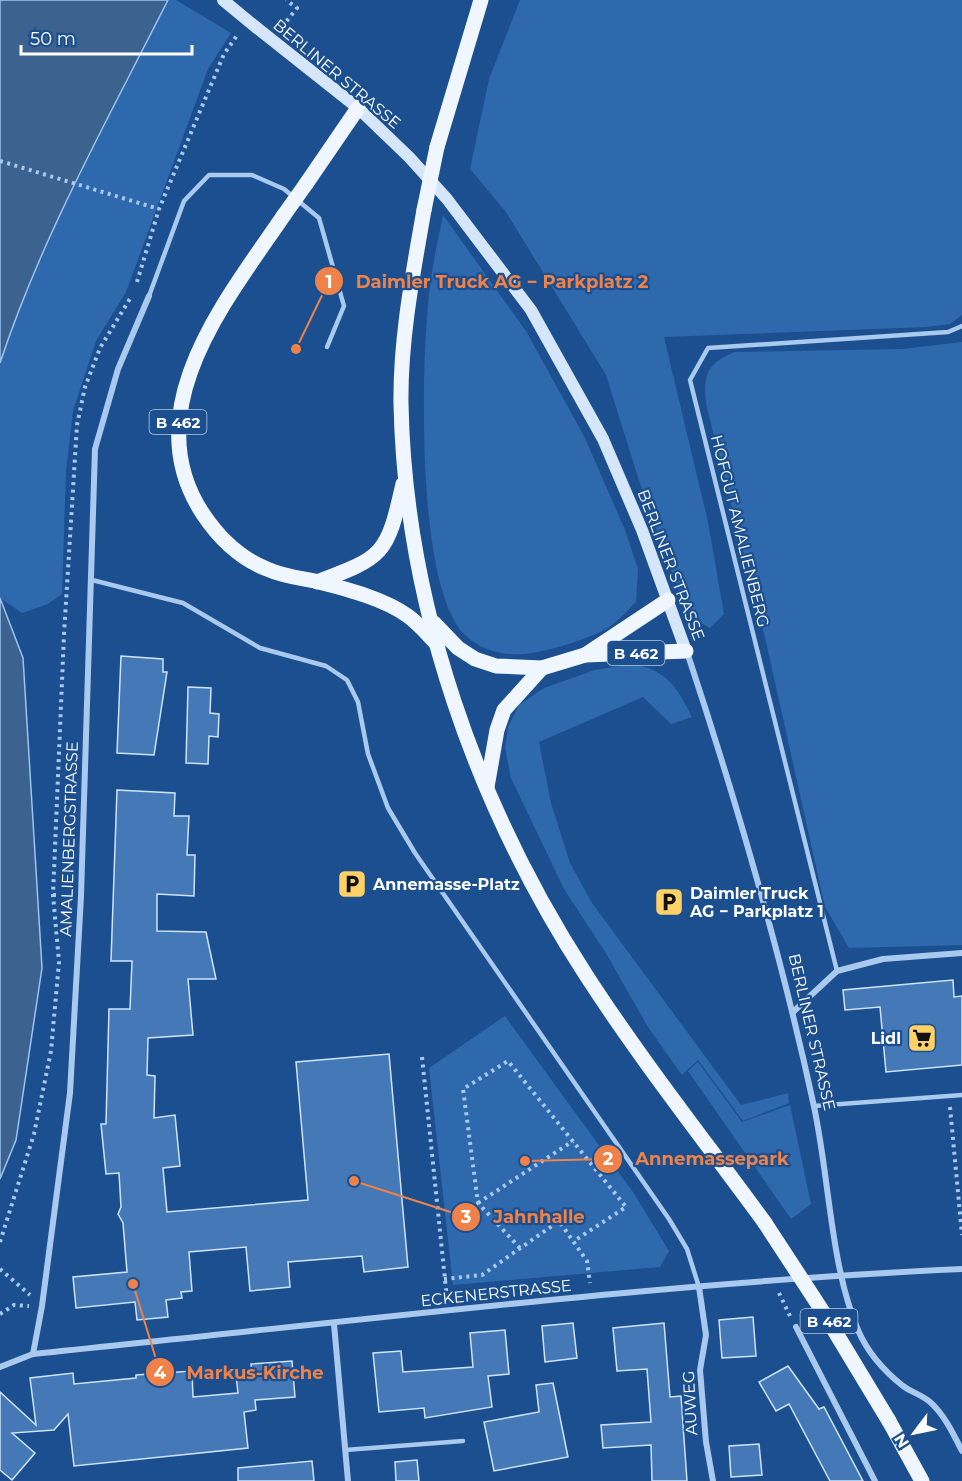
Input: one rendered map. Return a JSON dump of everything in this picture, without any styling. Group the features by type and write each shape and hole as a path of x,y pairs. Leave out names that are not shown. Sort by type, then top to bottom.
{"main road":[{"name":"BERLINER STRASSE","path":"223,0 358,108 409,157 447,199 531,310 603,439 668,600 686,651"},
{"name":"B 462","path":"481,0 437,147 424,210 414,269 401,401 405,476 414,537 432,621 452,693 487,787 516,852 586,976 765,1223 889,1420 922,1481"},
{"name":"B 462","path":"358,108 284,215 200,344 187,380 178,422 183,469 193,499 213,529 235,552 267,569 317,582 393,607 410,617 438,645"},
{"name":"B 462","path":"317,582 364,564 383,548 394,522 405,476"},
{"name":"B 462","path":"585,655 668,600"},
{"name":"B 462","path":"432,621 458,648 475,659 496,666 542,668 585,655 686,651"},
{"path":"487,787 497,730 504,710 542,668"}],"street":[{"name":"AMALIENBERGSTRASSE","path":"33,1354 42,1306 70,1094 81,896 95,449 118,369 149,296"},
{"name":"BERLINER STRASSE","path":"686,651 751,858 793,1012 814,1106 842,1274 858,1330 877,1362 904,1387 931,1402 951,1430 962,1451"},
{"path":"793,1012 837,971 883,959 962,953"},
{"name":"ECKENERSTRASSE","path":"33,1354 773,1280 842,1274 962,1269"},
{"name":"AUWEG","path":"699,1287 706,1335 700,1370 706,1442 713,1481"},
{"path":"334,1323 348,1481"},
{"path":"796,1327 875,1481"},
{"path":"0,1367 33,1354"}],"lane":[{"path":"149,296 184,201 209,176 252,175 284,189 319,218 345,306 327,347"},
{"name":"HOFGUT AMALIENBERG","path":"837,971 690,380 708,348 948,332 962,326"},
{"path":"92,580 183,603 260,648 326,666 347,680 358,702 368,754 388,808 415,853 478,946 669,1219 687,1250 699,1287"},
{"path":"814,1106 962,1095"},
{"path":"345,1450 463,1442"}],"path":[{"path":"272,40 297,8 286,0"},
{"path":"0,1242 34,1134 51,1051 59,962 53,895 63,658 77,425 85,387 100,348 135,291 159,209 224,54"},
{"path":"0,161 159,209"},
{"path":"422,1057 448,1311"},
{"path":"520,1248 478,1203 464,1089 508,1061 626,1207 574,1241"},
{"path":"950,1097 962,1234"},
{"path":"478,1203 573,1141"},
{"path":"444,1280 482,1275 559,1221 587,1261 592,1298"},
{"path":"0,1269 42,1306"},
{"path":"773,1280 796,1327"},
{"path":"0,1314 14,1305 42,1306"}],"shaded area":[{"path":"0,0 168,0 77,178 36,269 0,363"},
{"path":"168,0 176,0 231,33 208,69 126,292 96,341 73,411 66,471 62,594 48,604 22,613 0,598 0,363 18,311 77,178"},
{"path":"520,0 962,0 962,315 950,324 926,327 664,337 708,522 724,614 710,628 688,616 642,490 606,375 506,212 470,169 489,79"},
{"path":"443,215 526,331 584,436 625,530 638,569 636,602 620,618 594,635 532,653 496,652 480,646 465,635 448,608 437,568 429,519 424,409 427,311 432,270"},
{"path":"962,342 962,945 849,948 825,907 766,642 706,404 706,377 713,365 735,352 902,349"},
{"path":"0,598 23,658 42,968 16,1140 0,1179"},
{"path":"632,664 654,671 670,682 692,717 671,724 643,697 539,742 551,803 570,863 592,903 741,1105 788,1093 789,1103 743,1121 698,1060 682,1075 648,1027 607,955 564,889 511,778 505,748 508,727 519,705 544,688 595,670"},
{"path":"505,1016 633,1192 669,1251 660,1267 453,1285 429,1068"},
{"path":"698,1062 742,1122 790,1105 811,1204 791,1219 688,1071"}],"building":[{"path":"121,656 163,659 163,672 167,672 154,755 117,753"},
{"path":"188,687 211,688 210,713 219,714 218,737 209,736 208,764 186,763"},
{"path":"117,790 175,793 174,816 189,816 187,855 195,855 194,896 157,894 157,931 206,932 216,979 188,979 193,1035 148,1038 147,1075 155,1076 154,1118 175,1115 180,1166 163,1168 167,1212 308,1200 296,1062 389,1054 408,1267 364,1272 362,1256 288,1262 290,1287 250,1291 246,1247 189,1252 192,1291 181,1292 182,1298 166,1300 168,1317 137,1320 135,1302 76,1308 73,1277 127,1272 123,1223 118,1214 121,1207 119,1173 106,1174 101,1124 106,1124 109,1009 130,1009 132,961 111,961"},
{"name":"Lidl","path":"953,980 954,997 962,996 962,1065 886,1072 880,1007 845,1010 843,990"},
{"path":"753,1317 756,1356 722,1358 719,1320"},
{"path":"573,1323 577,1358 545,1362 542,1326"},
{"path":"664,1323 670,1397 681,1396 687,1481 652,1481 651,1445 603,1448 601,1425 651,1422 647,1369 617,1371 613,1328"},
{"path":"505,1330 509,1374 488,1376 492,1407 425,1418 424,1408 379,1412 373,1353 401,1351 403,1372 473,1367 470,1333"},
{"path":"292,1361 295,1397 255,1400 256,1410 244,1412 248,1448 74,1466 68,1414 54,1430 12,1433 35,1453 12,1480 0,1470 0,1392 36,1425 30,1378 73,1373 74,1384 136,1378 136,1375 192,1371 193,1397 238,1393 236,1376 252,1374 251,1364"},
{"path":"788,1366 819,1409 824,1407 863,1481 830,1481 789,1404 776,1411 759,1382"},
{"path":"553,1383 568,1457 494,1471 484,1422 539,1412 536,1385"},
{"path":"759,1444 762,1475 731,1477 729,1446"},
{"path":"417,1460 419,1481 396,1481 395,1462"},
{"path":"312,1461 314,1481 238,1481 238,1468"}],"place":[{"name":"Daimler Truck AG − Parkplatz 2","path":"296,349"},
{"name":"Annemasse-Platz","path":"352,884"},
{"name":"Daimler Truck AG − Parkplatz 1","path":"669,902"},
{"name":"Lidl","path":"922,1038"},
{"name":"Annemassepark","path":"525,1161"},
{"name":"Jahnhalle","path":"354,1181"},
{"name":"Markus-Kirche","path":"133,1284"}]}
